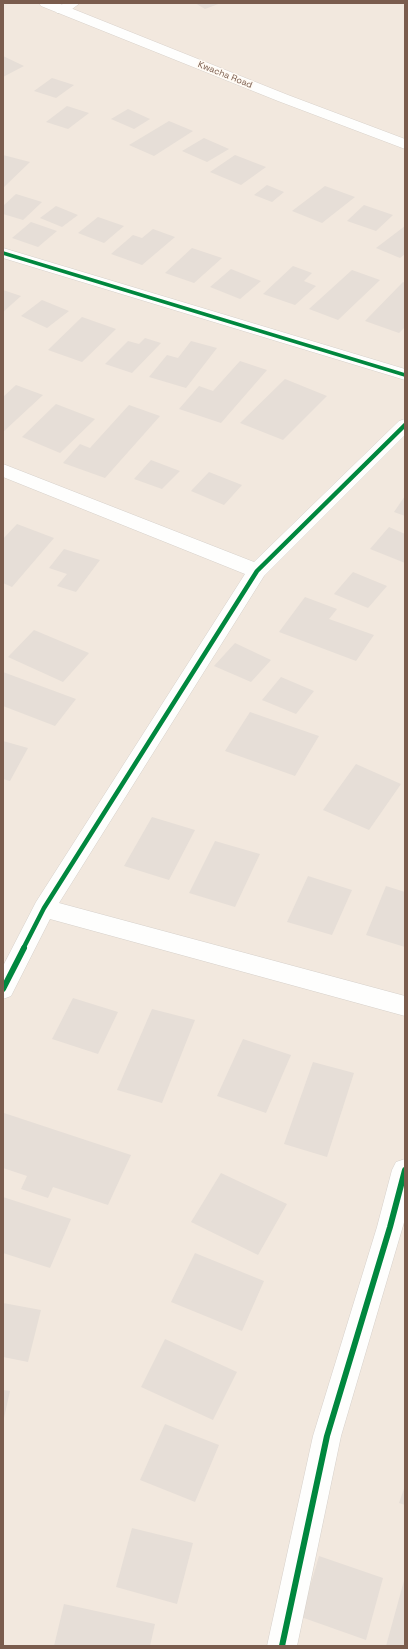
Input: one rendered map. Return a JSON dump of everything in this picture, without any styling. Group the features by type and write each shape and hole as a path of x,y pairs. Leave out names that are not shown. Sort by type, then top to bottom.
{"street":[{"name":"Kwacha Road","path":"46,3 68,6 283,98 405,144"},
{"path":"3,253 405,376"},
{"path":"3,989 44,908 257,571 405,426"},
{"path":"3,470 257,571"},
{"path":"44,908 405,1006"},
{"path":"282,1646 327,1436 390,1227 405,1170"}],"shaded area":[{"path":"3,3 405,3 405,1646 3,1646"}],"building":[{"path":"195,3 221,3 205,9"},
{"path":"3,56 24,66 3,77"},
{"path":"52,78 74,85 56,98 34,91"},
{"path":"67,106 89,113 68,129 46,122"},
{"path":"128,109 150,119 134,129 111,119"},
{"path":"169,121 193,131 154,156 129,145"},
{"path":"204,138 229,149 207,162 182,151"},
{"path":"3,155 30,162 4,187 3,187"},
{"path":"235,155 266,167 241,185 210,172"},
{"path":"267,185 284,192 272,202 254,195"},
{"path":"325,186 355,197 322,223 292,211"},
{"path":"16,194 42,202 23,220 3,214 3,206"},
{"path":"364,205 393,215 376,231 347,221"},
{"path":"56,206 78,215 62,227 40,218"},
{"path":"98,217 124,226 104,243 78,233"},
{"path":"31,222 57,231 38,247 12,238"},
{"path":"405,226 405,254 400,258 376,248"},
{"path":"153,229 175,237 142,265 111,254 133,235 142,238"},
{"path":"192,248 222,258 194,283 165,273"},
{"path":"293,266 312,273 304,281 316,286 295,305 263,294"},
{"path":"231,269 261,281 240,299 210,287"},
{"path":"352,270 380,280 338,320 309,309"},
{"path":"403,282 405,283 405,327 399,333 365,321"},
{"path":"3,290 21,296 3,312"},
{"path":"42,300 69,311 47,328 21,316"},
{"path":"82,317 116,329 82,362 48,350"},
{"path":"145,338 161,343 132,373 105,364 128,341 139,344"},
{"path":"191,341 217,348 186,388 149,377 167,355 178,358"},
{"path":"240,361 267,370 221,423 179,409 199,386 213,391"},
{"path":"285,379 327,396 283,440 240,423"},
{"path":"16,385 43,395 3,432 3,397"},
{"path":"56,404 95,419 60,453 22,437"},
{"path":"129,405 160,416 105,478 63,463 80,444 90,448"},
{"path":"151,460 180,471 162,489 134,479"},
{"path":"209,472 242,485 224,505 191,491"},
{"path":"405,496 405,516 394,512"},
{"path":"17,524 54,538 12,587 3,583 3,539"},
{"path":"389,527 405,534 405,563 370,549"},
{"path":"64,549 100,560 76,592 57,586 67,574 49,568"},
{"path":"353,572 387,586 368,608 334,594"},
{"path":"305,597 337,609 329,619 374,635 356,661 279,632"},
{"path":"34,630 89,653 63,682 8,657"},
{"path":"235,643 271,660 251,682 214,666"},
{"path":"3,672 76,699 55,726 3,706"},
{"path":"281,677 314,691 296,714 262,700"},
{"path":"250,712 319,736 295,776 225,751"},
{"path":"3,741 28,748 10,781 3,779"},
{"path":"356,764 401,784 369,830 323,810"},
{"path":"152,817 195,830 169,880 124,866"},
{"path":"215,841 260,854 235,907 189,893"},
{"path":"308,876 352,890 332,935 287,922"},
{"path":"386,886 405,892 405,947 366,935"},
{"path":"73,998 118,1012 98,1054 52,1039"},
{"path":"152,1009 195,1020 162,1103 117,1090"},
{"path":"243,1039 291,1055 266,1113 217,1096"},
{"path":"313,1062 354,1073 327,1157 284,1144"},
{"path":"4,1113 131,1155 108,1205 53,1187 48,1198 21,1189 27,1176 3,1168"},
{"path":"221,1173 287,1204 258,1255 191,1222"},
{"path":"3,1197 71,1219 50,1268 3,1253"},
{"path":"195,1253 264,1281 242,1331 171,1302"},
{"path":"3,1303 41,1310 28,1362 3,1357"},
{"path":"165,1339 237,1372 213,1420 141,1387"},
{"path":"3,1390 10,1391 4,1418 3,1418"},
{"path":"165,1424 219,1445 195,1502 140,1480"},
{"path":"405,1486 405,1505 399,1503"},
{"path":"132,1528 193,1543 177,1604 116,1587"},
{"path":"319,1556 383,1578 366,1640 301,1617"},
{"path":"405,1577 405,1646 386,1646"},
{"path":"64,1604 155,1624 150,1646 54,1646"}],"cycle path":[{"path":"3,253 405,375"},
{"path":"3,989 44,908 257,571 405,425"},
{"path":"282,1646 327,1436 390,1227 405,1170"}]}
